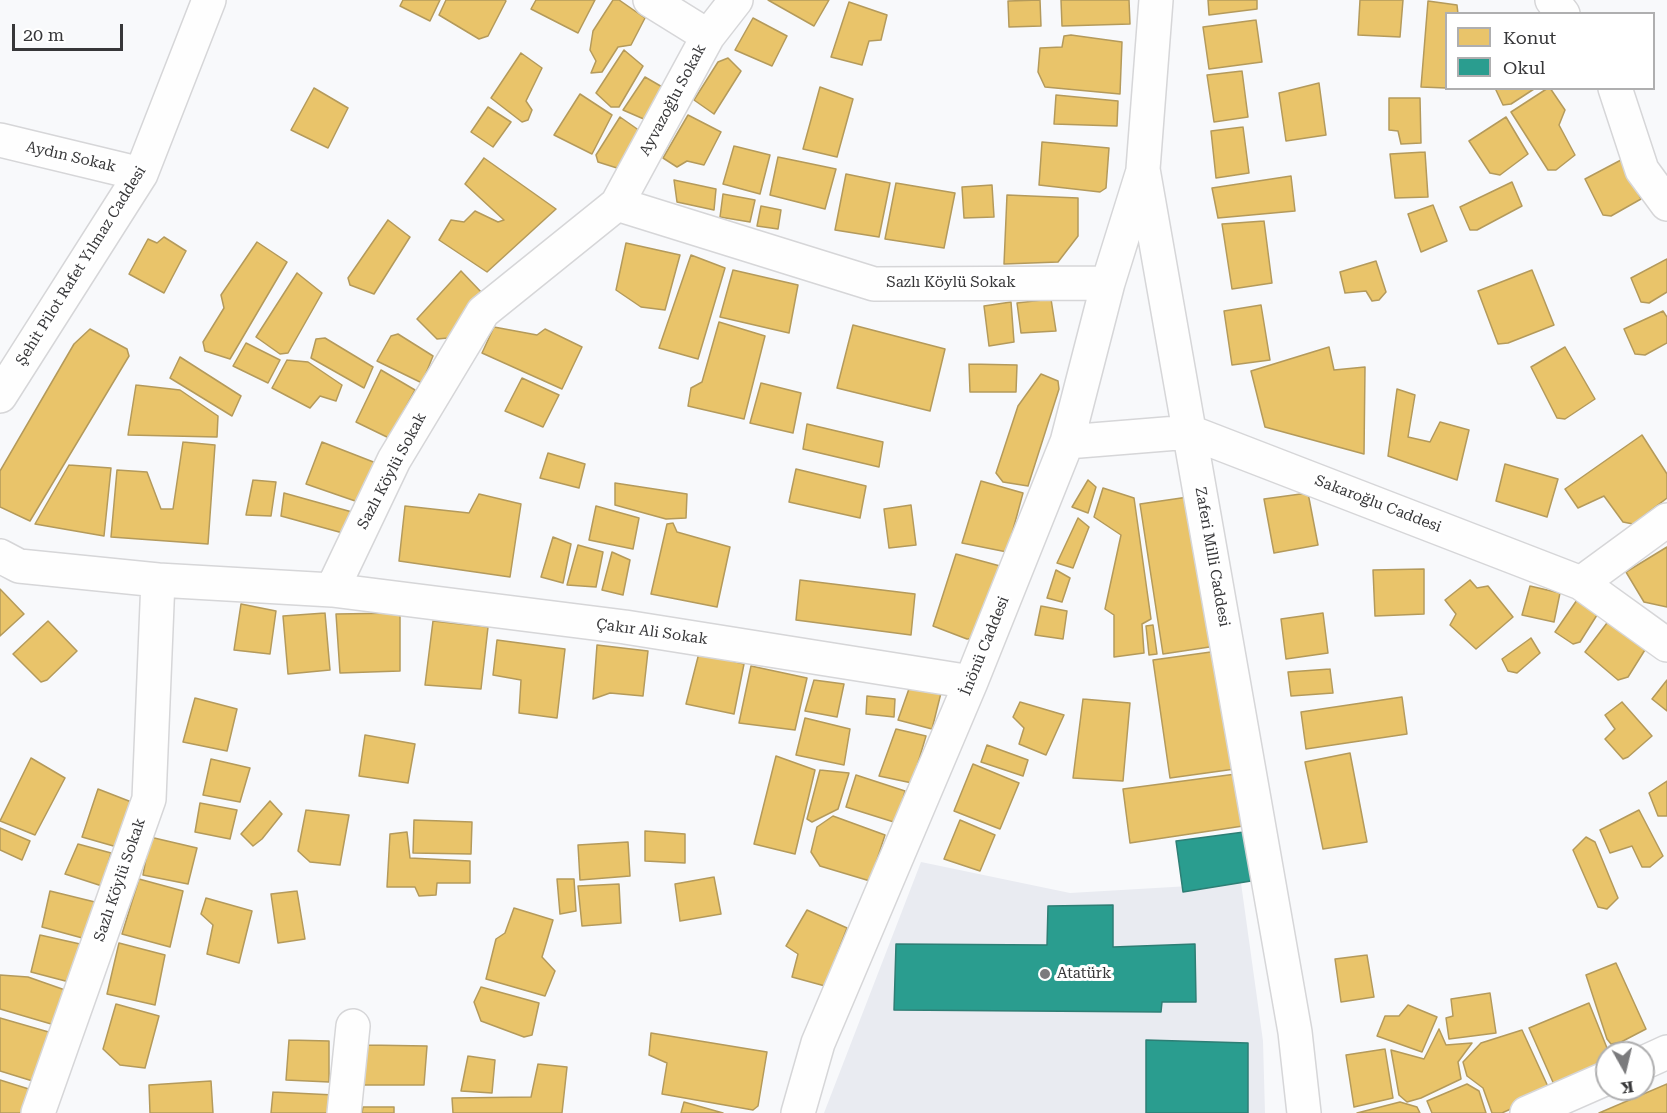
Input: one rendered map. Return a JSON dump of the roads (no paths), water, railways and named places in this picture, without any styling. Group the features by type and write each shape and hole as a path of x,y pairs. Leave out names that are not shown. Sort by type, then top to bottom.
{"street":[{"name":"Şehit Pilot Rafet Yılmaz Caddesi","path":"0,396 141,174 210,0"},
{"path":"651,0 708,36"},
{"name":"Ayvazoğlu Sokak","path":"617,204 708,36 736,0"},
{"name":"Zaferi Milli Caddesi","path":"1156,0 1143,169 1295,1032 1304,1113"},
{"path":"1552,0 1561,12"},
{"path":"1616,90 1642,170 1667,204"},
{"name":"Aydın Sokak","path":"0,140 141,174"},
{"name":"İnönü Caddesi","path":"798,1113 818,1043 971,682 1067,442 1108,283 1143,169"},
{"name":"Sazlı Köylü Sokak","path":"332,590 394,460 483,312 617,204 874,284 1108,283"},
{"name":"Sakaroğlu Caddesi","path":"1067,442 1190,432 1581,582 1667,645"},
{"path":"1581,582 1667,520"},
{"path":"0,556 19,566 159,580 332,590"},
{"name":"Sazlı Köylü Sokak","path":"38,1113 149,799 159,580"},
{"name":"Çakır Ali Sokak","path":"332,590 625,627 971,682"},
{"path":"344,1113 353,1026"},
{"path":"1527,1113 1595,1083"}],"place":[{"name":"Atatürk","path":"1045,974"}]}
